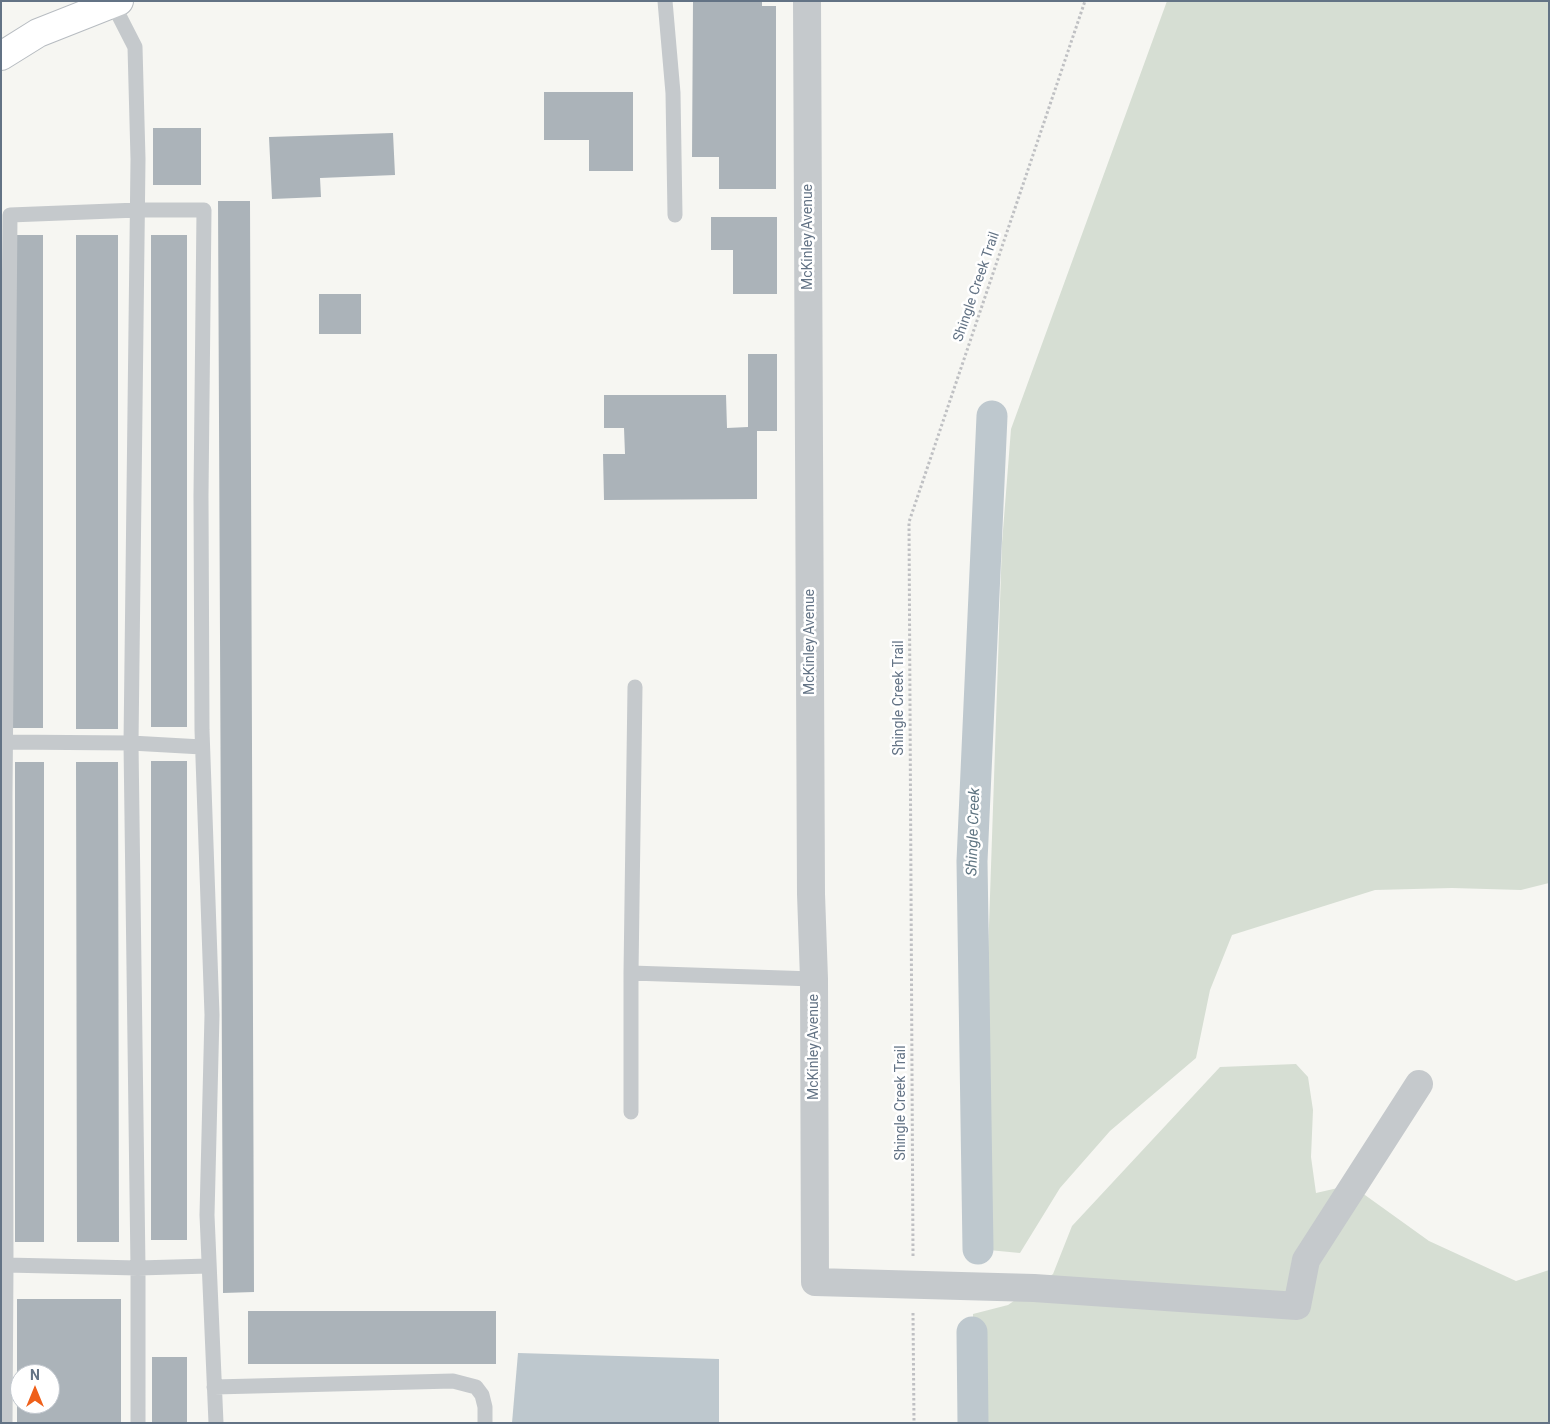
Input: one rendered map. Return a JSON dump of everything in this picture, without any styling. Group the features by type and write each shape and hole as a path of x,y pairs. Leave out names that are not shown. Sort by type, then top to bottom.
{"main road":[{"path":"1,56 38,34 116,2"},
{"path":"1,40 38,34"}],"street":[{"name":"McKinley Avenue","path":"807,1 811,894 814,979 815,1282 913,1284"},
{"path":"913,1284 1034,1288 1297,1306 1306,1260 1419,1084"}],"lane":[{"path":"665,1 673,92 675,215"},
{"path":"116,2 135,47 138,159 130,743 138,1268 138,1423"},
{"path":"5,1423 5,742 10,215 138,210 204,210 201,485 202,747 212,1015 207,1215 216,1423"},
{"path":"632,1112 631,973 634,687"},
{"path":"5,742 130,743 202,747"},
{"path":"631,973 814,979"},
{"path":"6,1265 138,1268 209,1266"},
{"path":"214,1387 453,1380 476,1387 482,1395 485,1407 485,1423"}],"path":[{"name":"Shingle Creek Trail","path":"914,1423 909,522 1086,1"}],"shaded area":[{"path":"1167,1 1549,1 1549,883 1521,890 1452,888 1375,890 1232,935 1210,990 1196,1058 1110,1131 1060,1188 1020,1253 978,1249 1002,543 1011,429"},
{"path":"1296,1064 1308,1077 1313,1110 1311,1157 1316,1193 1351,1185 1429,1241 1516,1281 1549,1270 1549,1423 973,1423 973,1314 1008,1305 1053,1274 1072,1226 1220,1067"},
{"path":"518,1353 719,1359 719,1423 512,1423"}],"building":[{"path":"693,1 762,1 762,6 776,6 776,189 719,189 719,157 692,157"},
{"path":"544,92 633,92 633,171 589,171 589,140 544,140"},
{"path":"153,128 201,128 201,185 153,185"},
{"path":"393,133 395,175 320,178 321,197 272,199 269,137"},
{"path":"218,201 250,201 254,1292 223,1293"},
{"path":"711,217 777,217 777,294 733,294 733,250 711,250"},
{"path":"13,235 43,235 43,728 13,728"},
{"path":"76,235 118,235 118,729 76,729"},
{"path":"151,235 187,235 187,727 151,727"},
{"path":"319,294 361,294 361,334 319,334"},
{"path":"748,354 777,354 777,431 757,431 757,499 604,500 603,454 625,454 624,428 604,428 604,395 726,395 727,428 748,427"},
{"path":"151,761 187,761 187,1240 151,1240"},
{"path":"15,762 44,762 44,1242 15,1242"},
{"path":"76,762 118,762 119,1242 77,1242"},
{"path":"17,1299 121,1299 121,1423 17,1423 17,1414 60,1414 60,1364 17,1364"},
{"path":"248,1311 496,1311 496,1364 248,1364"},
{"path":"152,1357 187,1357 187,1423 152,1423"}],"waterway":[{"name":"Shingle Creek","path":"978,1249 972,861 992,416"},
{"name":"Shingle Creek","path":"972,1332 973,1423"}]}
